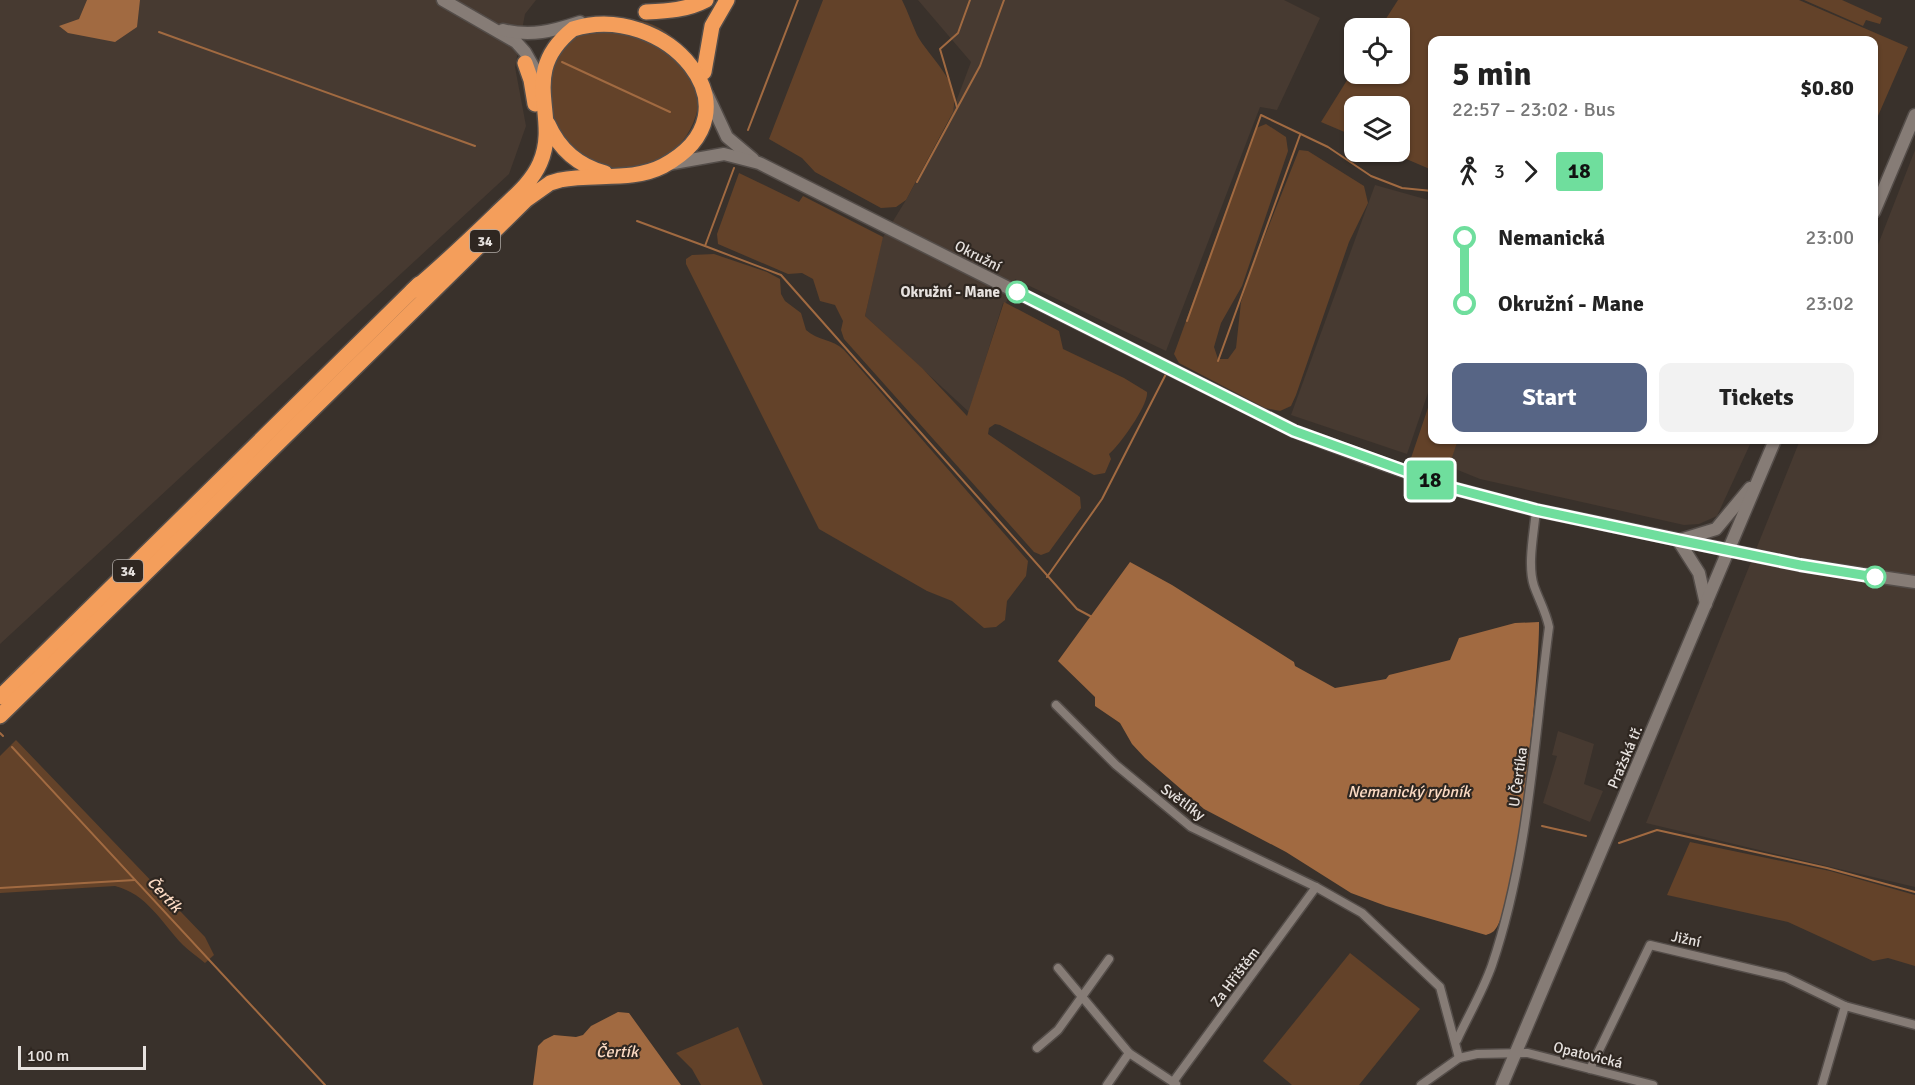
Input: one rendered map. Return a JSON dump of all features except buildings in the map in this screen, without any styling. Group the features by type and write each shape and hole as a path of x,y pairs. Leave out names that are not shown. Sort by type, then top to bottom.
{"highway":[{"name":"34","path":"611,174 596,171 570,156 556,139 546,118 543,84 549,60 555,48 564,37 586,20 610,12 677,10 693,7 706,0"},
{"name":"34","path":"704,75 712,26 727,0"},
{"path":"630,12 671,26"},
{"name":"34","path":"6,697 526,200 550,183 560,180 611,174 638,174 664,165 676,157 695,135 701,122 706,93 704,75 698,57 687,41"},
{"path":"412,291 501,199 531,164 536,148 538,124 531,80 525,63"},
{"path":"412,291 446,262 530,179 545,148 546,118"},
{"name":"34","path":"0,716 6,697 412,291"}],"main road":[{"path":"443,0 496,28 525,52 543,84"},
{"path":"466,12 512,45 525,63"},
{"path":"496,28 516,33 541,33 586,20"},
{"name":"Okružní","path":"706,93 727,137 759,163"},
{"path":"1878,203 1915,115"},
{"name":"Okružní","path":"664,165 724,154 759,163 1294,431 1452,488 1536,510 1678,540 1818,568 1915,582"},
{"name":"Pražská tř.","path":"1502,1085 1773,444"},
{"path":"1706,604 1699,573 1678,540 1720,525 1761,472"}],"street":[{"name":"U Čertíka","path":"1456,1040 1491,967 1523,840 1549,627 1545,610 1534,586 1536,510"},
{"name":"Světlíky","path":"1056,705 1116,765 1191,827 1316,887"},
{"path":"1316,887 1362,914 1440,987 1459,1058 1421,1085"},
{"name":"Za Hřištěm","path":"1058,968 1129,1053 1175,1084 1316,887"},
{"name":"Jižní","path":"1590,1069 1650,945 1785,977 1845,1006 1915,1025"},
{"path":"1037,1048 1058,1030 1109,959"},
{"path":"1822,1085 1845,1006"},
{"path":"1107,1085 1129,1053"},
{"name":"Opatovická","path":"1459,1058 1477,1054 1528,1053 1653,1085"}],"shaded area":[{"path":"0,0 536,0 525,14 515,67 526,126 509,174 0,644"},
{"path":"823,0 902,0 917,35 949,80 953,90 953,112 906,200 896,207 881,208 815,172 802,158 769,139"},
{"path":"918,0 1284,0 1320,18 1277,110 1260,107 1166,351 1015,279 1006,303 1003,303 969,412 865,316 882,239 948,123 971,62"},
{"path":"1398,0 1799,0 1908,47 1878,116 1878,36 1428,36 1428,168 1410,161 1410,96 1344,96 1344,132 1321,122 1345,84 1410,84 1410,18 1386,18"},
{"path":"1804,0 1842,0 1882,18 1880,24 1866,20 1863,26"},
{"path":"624,19 653,25 677,41 693,65 699,94 693,123 677,147 653,163 624,169 595,163 571,147 555,123 549,94 555,65 571,41 595,25"},
{"path":"1266,124 1286,137 1288,151 1242,286 1221,323 1214,347 1218,359 1228,359 1236,348 1241,302 1249,276 1299,150 1308,151 1364,186 1368,203 1349,242 1296,395 1291,406 1280,411 1265,408 1179,363 1174,354 1256,128"},
{"path":"1915,150 1915,887 1646,823 1798,444 1878,444 1878,245"},
{"path":"739,173 799,202 803,196 883,237 865,316 922,368 967,416 1004,302 1059,331 1063,349 1124,378 1147,392 1133,424 1109,454 1111,459 1105,473 1094,475 1000,425 995,424 989,428 988,434 1080,497 1081,508 1049,552 1041,555 1034,552 844,339 841,330 843,321 835,305 820,301 813,279 802,273 788,274 718,244 717,234"},
{"path":"1375,185 1428,200 1428,393 1407,454 1291,415"},
{"path":"714,254 767,272 780,279 781,294 785,301 801,313 806,330 844,350 1028,561 1026,576 1007,601 1005,620 996,627 984,628 952,601 927,591 819,529 686,264 686,259 692,255"},
{"path":"1428,408 1428,444 1457,444 1449,466 1441,470 1411,458"},
{"path":"1456,444 1750,444 1717,516 1699,524 1684,525 1480,479 1448,466"},
{"path":"1558,731 1594,744 1584,784 1603,791 1590,822 1543,803 1557,756 1552,755"},
{"path":"16,740 205,937 214,955 205,963 183,945 145,902 136,895 115,886 0,893 0,756"},
{"path":"1690,842 1830,871 1915,895 1915,966 1888,958 1873,961 1788,922 1667,895"},
{"path":"1350,953 1420,1009 1359,1085 1292,1085 1263,1061"},
{"path":"738,1027 763,1085 701,1085 692,1069 676,1053"}],"water":[{"path":"87,0 140,0 137,27 115,42 68,33 59,26 79,19"},
{"name":"Nemanický rybník","path":"1130,562 1172,585 1294,662 1295,666 1335,688 1386,679 1389,675 1450,660 1459,638 1515,623 1539,622 1532,732 1519,835 1503,913 1494,931 1486,935 1386,906 1351,893 1286,852 1204,809 1145,758 1132,744 1120,723 1095,706 1095,697 1058,661"},
{"name":"Čertík","path":"618,1012 629,1013 681,1085 533,1085 538,1046 544,1040 554,1035 576,1037 583,1035 591,1026"}],"waterway":[{"path":"748,130 798,0"},
{"path":"957,107 940,49 958,33 970,0"},
{"path":"917,182 980,66 1004,0"},
{"path":"159,32 475,146"},
{"path":"562,62 670,112"},
{"path":"1187,321 1261,115 1328,147 1371,176 1402,188 1428,191"},
{"path":"1218,361 1300,135"},
{"path":"734,168 705,246 781,275 1077,609 1092,617"},
{"path":"637,221 705,246"},
{"path":"1047,577 1102,499 1167,372"},
{"name":"Čertík","path":"0,733 3,736"},
{"name":"Čertík","path":"12,747 325,1085"},
{"path":"1542,826 1586,836"},
{"path":"1619,843 1657,830 1827,868 1915,892"},
{"path":"0,888 135,880"}],"bus line":[{"name":"18","path":"1017,292 1294,431 1452,488 1536,510 1678,540 1800,565 1875,577"}],"place":[{"name":"Okružní - Mane","path":"1017,292"}]}
